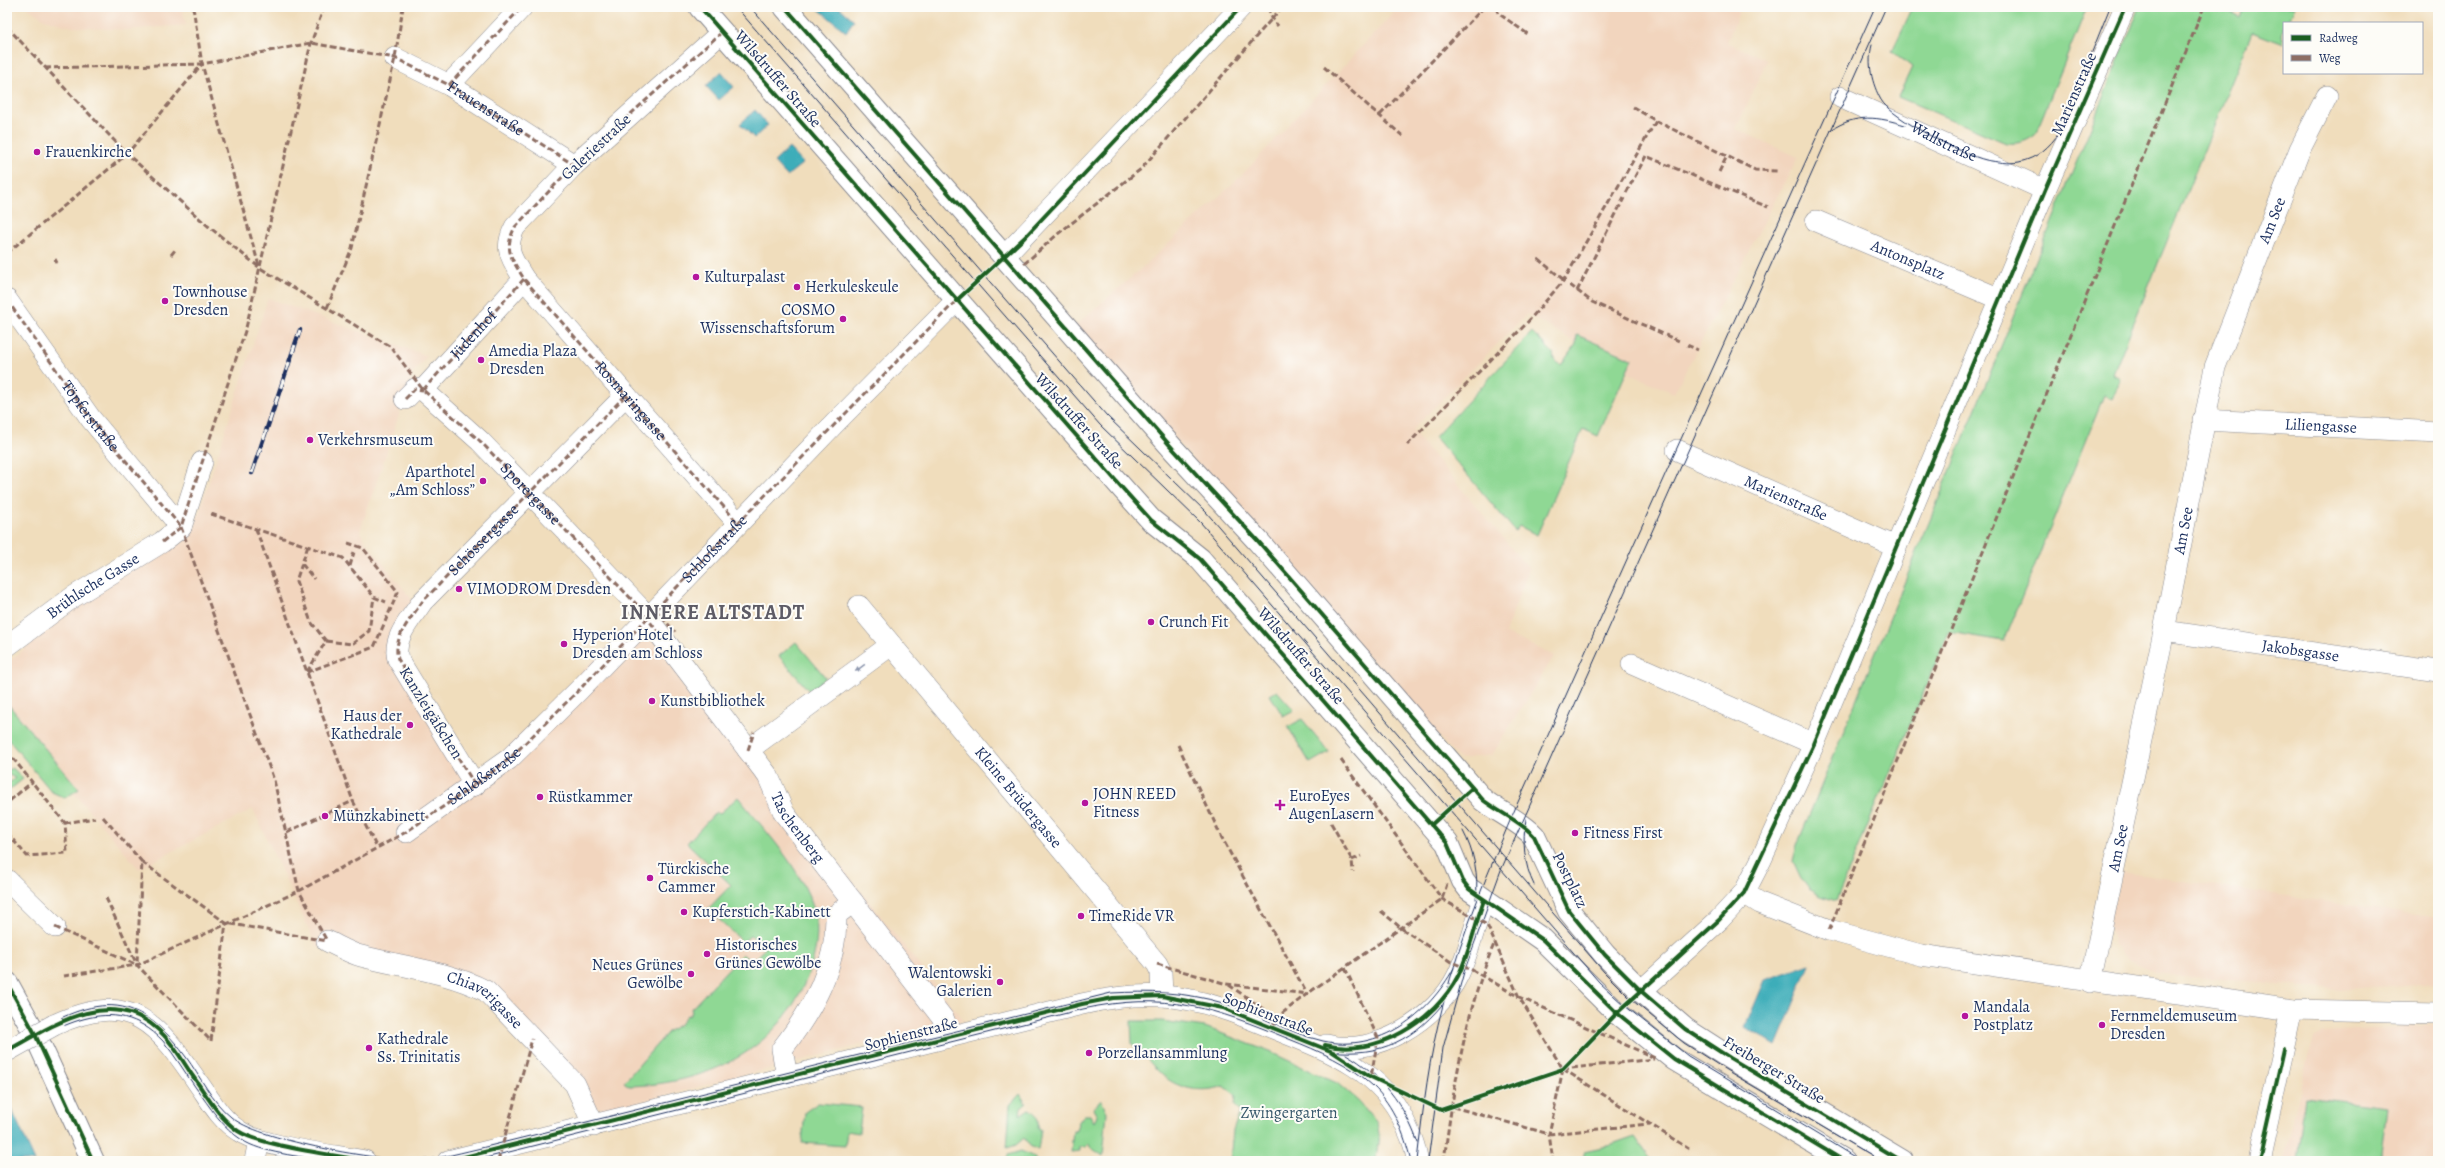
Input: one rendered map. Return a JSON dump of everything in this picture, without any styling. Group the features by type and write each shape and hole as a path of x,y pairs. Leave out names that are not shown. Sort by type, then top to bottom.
{"street":[{"path":"449,85 522,7"},
{"name":"Wilsdruffer Straße","path":"700,7 956,301 1151,520 1184,544 1204,564 1431,825 1446,843 1463,881 1484,900"},
{"path":"785,7 1004,257 1241,7"},
{"name":"Marienstraße","path":"1641,992 1708,930 1744,893 1814,744 2044,190 2125,7"},
{"name":"Galeriestraße","path":"524,278 510,254 509,238 515,227 574,165 722,32"},
{"name":"Frauenstraße","path":"395,58 449,85 574,165"},
{"name":"Am See","path":"2090,982 2164,631 2203,420 2215,367 2300,149 2327,96"},
{"name":"Wallstraße","path":"1840,98 2044,190"},
{"name":"Antonsplatz","path":"1816,221 2000,299"},
{"name":"Postplatz","path":"1004,257 1174,450 1258,541 1472,788 1483,800 1500,813 1524,827 1534,836 1569,911 1606,955 1641,992"},
{"name":"Jüdenhof","path":"414,394 524,278"},
{"name":"Rosmaringasse","path":"524,278 738,523"},
{"name":"Töpferstraße","path":"7,300 91,419 181,527"},
{"name":"Schloßstraße","path":"406,832 475,785 509,759 956,301"},
{"name":"Sporergasse","path":"414,394 480,441 647,618"},
{"name":"Schössergasse","path":"398,639 422,602 626,395"},
{"name":"Liliengasse","path":"2203,420 2438,432"},
{"name":"Marienstraße","path":"1676,450 1896,547"},
{"path":"181,527 202,462"},
{"name":"Brühlsche Gasse","path":"7,646 73,597 162,542 181,527"},
{"name":"Kleine Brüdergasse","path":"859,606 1157,964 1160,972 1162,996"},
{"name":"Taschenberg","path":"647,618 768,776 784,814 944,1020 950,1037"},
{"name":"Jakobsgasse","path":"2164,631 2438,671"},
{"name":"Kanzleigäßchen","path":"398,639 395,648 398,659 475,785"},
{"path":"748,750 891,645"},
{"path":"1632,664 1814,744"},
{"path":"7,880 55,927"},
{"path":"1744,893 1760,903 1829,930 1921,955 2090,982 2292,1010 2438,1013"},
{"path":"1302,1039 1333,1047 1365,1046 1397,1034 1417,1021 1435,1004 1458,976 1484,900 1543,940 1617,1013 1674,1059 1844,1161"},
{"path":"787,1078 782,1049 799,1028 821,988 834,952 836,914 852,902"},
{"name":"Chiaverigasse","path":"327,941 360,956 427,970 471,983 486,992 576,1084 594,1126"},
{"path":"7,983 34,1032 93,1161"},
{"name":"Freiberger Straße","path":"1641,992 1685,1029 1730,1058 1902,1161"},
{"name":"Sophienstraße","path":"448,1161 1090,1002 1113,998 1162,996 1223,1008 1334,1052 1361,1069 1391,1098 1409,1131 1417,1161"},
{"path":"7,1051 54,1025 84,1013 107,1010 119,1011 142,1018 155,1026 167,1039 226,1120 240,1132 259,1140 365,1161"},
{"path":"2259,1161 2292,1010"},
{"path":"255,1161 259,1140"}],"shaded area":[{"path":"27,7 182,7 186,25 126,30 72,27 44,19"},
{"path":"1399,7 1741,7 1727,42 1767,60 1736,129 1798,157 1674,393 1626,372 1527,314 1412,430 1529,569 1505,633 1554,656 1492,755 1459,759 1075,326 1143,267 1239,178"},
{"path":"268,298 427,356 413,373 360,531 366,542 414,602 399,647 471,774 496,759 589,664 647,610 794,807 964,1021 917,1030 611,1110 580,1105 476,992 370,965 316,945 253,809 139,869 7,715 7,663 97,590 193,532"},
{"path":"2121,872 2438,918 2438,983 2339,989 2182,976 2152,971 2128,960 2113,943 2109,924"},
{"path":"2438,1025 2438,1161 2282,1161 2314,1038 2323,1032"}],"green space":[{"path":"1913,7 2087,7 2035,135 2022,142 2006,143 1898,97 1912,67 1892,51"},
{"path":"2140,7 2219,7 2240,17 2244,7 2295,7 2288,22 2283,22 2283,44 2252,32 2113,374 2121,378 2112,399 2104,395 2004,641 1949,632 1836,901 1821,896 1809,889 1801,878 1793,861 1797,845"},
{"path":"1532,332 1553,353 1554,360 1561,365 1576,344 1577,335 1632,359 1598,436 1583,429 1537,535 1519,526 1515,531 1435,437"},
{"path":"796,642 826,678 809,691 779,656"},
{"path":"1277,691 1294,710 1283,716 1270,695"},
{"path":"7,703 79,789 65,798 52,792 7,738"},
{"path":"1302,719 1329,752 1310,763 1288,727"},
{"path":"7,767 9,770 13,768 23,779 7,792 7,785 15,778 7,774"},
{"path":"738,797 781,850 791,864 808,894 814,910 817,926 814,957 809,972 796,999 780,1022 760,1042 738,1058 713,1070 686,1078 658,1084 629,1086 624,1082 668,1032 677,1026 678,1027 687,1015 689,1016 692,1012 691,1009 742,954 752,962 765,948 751,935 743,942 708,909 731,885 687,843 716,812 719,814"},
{"name":"Zwingergarten","path":"1131,1021 1162,1021 1205,1027 1270,1052 1339,1084 1359,1101 1377,1123 1379,1134 1376,1161 1230,1161 1233,1131 1240,1111 1235,1106 1236,1095 1224,1086 1206,1090 1197,1090 1180,1086 1172,1082 1155,1068 1132,1044"},
{"path":"1020,1094 1026,1104 1021,1108 1020,1115 1029,1109 1032,1111 1037,1117 1038,1129 1041,1129 1038,1150 1030,1146 1024,1138 1016,1145 1007,1148 1010,1105"},
{"path":"2305,1097 2387,1107 2380,1161 2297,1161"},
{"path":"1101,1100 1107,1112 1103,1156 1090,1147 1089,1143 1086,1147 1080,1147 1080,1151 1071,1152 1073,1131 1076,1131 1078,1123 1084,1115 1090,1115 1094,1122 1097,1116 1093,1109"},
{"path":"818,1103 862,1107 859,1133 847,1131 845,1146 802,1143 805,1112"},
{"path":"1635,1137 1652,1161 1584,1161 1584,1151 1612,1145"},
{"path":"1021,1151 1034,1157 1036,1161 1006,1161 1008,1155"}],"water":[{"path":"816,7 839,7 854,20 846,32"},
{"path":"721,72 734,87 719,100 706,86"},
{"path":"755,110 768,125 754,138 740,124"},
{"path":"789,148 803,163 787,176 774,162"},
{"path":"1810,964 1776,1046 1745,1027 1765,980"},
{"path":"7,1099 35,1161 7,1161"}],"tram line":[{"path":"736,7 1100,425 1201,523 1599,982 1625,1006 1688,1056 1861,1161"},
{"path":"750,7 1107,416 1206,512 1604,972 1632,1000 1684,1043 1726,1070 1880,1161"},
{"path":"1417,1161 1427,1083 1438,1024 1450,979 1467,927 1518,802 1875,7"},
{"path":"1428,1161 1443,1048 1464,972 1501,870 1886,7"},
{"path":"1872,45 1870,59 1871,73 1881,100 1888,108 1913,126 1962,151 1986,160 2015,163 2037,155 2052,142 2060,132 2110,7"},
{"path":"1831,130 1849,121 1868,118 1886,120 1905,125"},
{"path":"1526,819 1524,836 1525,853 1528,869 1534,885"},
{"path":"1463,831 1475,864 1477,881 1476,899"},
{"path":"7,1047 57,1020 80,1011 101,1006 122,1007 143,1015 164,1031 186,1057 224,1111 245,1125 265,1133 316,1147 391,1159 417,1160 443,1157 477,1149 1111,993 1154,992 1182,994 1209,999 1236,1007 1297,1033 1323,1041 1344,1043 1364,1041 1383,1036 1400,1027 1416,1015 1431,1001 1454,968"},
{"path":"473,1161 1083,1009 1112,1004 1139,1002 1164,1002 1212,1011 1262,1028 1323,1053 1344,1065 1364,1078 1387,1102 1397,1120 1411,1161"},
{"path":"1322,1050 1358,1052 1389,1046 1416,1030 1442,1005"},
{"path":"7,1056 65,1025 85,1018 105,1016 125,1017 144,1026 163,1041 217,1116 235,1135 250,1144 270,1151 324,1161"},
{"path":"1346,1054 1359,1062 1381,1081 1399,1103 1418,1143"}],"railway":[{"path":"252,473 300,330"}],"marked path":[{"path":"193,7 202,64 259,266"},
{"path":"324,7 311,43 246,328 181,527 274,780 299,891 327,941"},
{"path":"327,308 352,248 395,58 403,7"},
{"path":"449,85 522,7"},
{"path":"1268,7 1272,18 1278,26"},
{"path":"1024,264 1059,233 1141,169 1282,7"},
{"path":"1380,115 1484,7"},
{"path":"1497,7 1498,13 1529,35"},
{"path":"1829,930 2204,7"},
{"path":"7,27 127,154 208,226 260,268 391,347 423,390 480,441 639,607 660,635"},
{"path":"722,32 574,165 515,227 511,235 509,248 510,254 524,279 738,523"},
{"path":"45,68 202,64 311,43 395,58 449,85 574,165"},
{"path":"7,253 127,154 202,64"},
{"path":"1324,67 1405,138"},
{"path":"1633,107 1656,121 1755,170 1778,171"},
{"path":"1407,445 1525,325 1564,280 1656,121"},
{"path":"1626,193 1646,156 1768,207"},
{"path":"1719,172 1727,156"},
{"path":"1577,291 1624,198"},
{"path":"171,255 175,250"},
{"path":"55,259 57,263"},
{"path":"1538,259 1564,280"},
{"path":"423,390 524,279"},
{"path":"1570,285 1592,302 1679,341"},
{"path":"7,300 91,419 181,527"},
{"path":"64,976 137,965 299,891 406,832 475,785 509,759 579,690 738,523 956,301"},
{"path":"1687,345 1698,350"},
{"path":"405,399 415,389 423,390"},
{"path":"475,785 398,659 397,651 400,636 422,602 626,395"},
{"path":"211,514 343,558 374,597 386,602"},
{"path":"162,542 181,527"},
{"path":"256,529 353,801 377,848"},
{"path":"307,672 374,647 398,592 363,548 348,543"},
{"path":"307,672 326,641 311,622 296,581 308,546"},
{"path":"350,566 354,552"},
{"path":"302,564 314,579"},
{"path":"326,641 352,644 369,631 374,597"},
{"path":"656,610 675,632"},
{"path":"748,750 754,732"},
{"path":"1178,745 1222,838 1307,994"},
{"path":"7,751 32,782 7,803"},
{"path":"1341,760 1442,899 1487,925 1519,997 1563,1069 1549,1134 1553,1161"},
{"path":"7,833 27,856 67,853 65,823 32,782"},
{"path":"287,832 353,801"},
{"path":"103,817 142,862 137,963"},
{"path":"65,823 95,818"},
{"path":"1331,823 1352,860 1353,872"},
{"path":"1352,860 1361,856"},
{"path":"142,862 226,923 327,941"},
{"path":"1273,1028 1276,1018 1307,994 1442,899 1447,884"},
{"path":"106,898 137,965 211,1041"},
{"path":"1381,911 1401,928 1451,962 1472,970 1519,997 1655,1058"},
{"path":"211,1041 226,923"},
{"path":"55,927 137,965"},
{"path":"1444,1161 1456,1078 1468,1022 1485,967 1495,942"},
{"path":"1157,964 1227,984 1307,994"},
{"path":"1345,968 1378,1038 1371,1077 1373,1078"},
{"path":"1229,985 1276,1018"},
{"path":"498,1161 532,1039"},
{"path":"1563,1069 1654,1059"},
{"path":"1563,1069 1689,1149"},
{"path":"1453,1107 1549,1134 1649,1124"}],"cycle path":[{"path":"700,7 1151,520 1200,559 1447,843 1463,881 1469,889 1543,940 1617,1013 1674,1059 1844,1161"},
{"path":"785,7 1174,450 1258,541 1483,800 1516,821 1534,836 1569,911 1605,955 1641,991 1685,1029 1730,1058 1902,1161"},
{"path":"956,301 1024,238 1241,7"},
{"path":"448,1161 1082,1004 1113,998 1162,996 1223,1008 1333,1052 1371,1077 1441,1110 1563,1069 1617,1013 1719,920 1744,893 1814,744 2045,190 2125,7"},
{"path":"1431,825 1472,788"},
{"path":"1325,1045 1344,1048 1364,1046 1383,1041 1402,1032 1435,1008 1448,992 1458,976 1466,957 1484,900"},
{"path":"7,983 34,1032 93,1161"},
{"path":"7,1051 60,1022 80,1015 99,1011 118,1010 137,1016 155,1027 166,1037 218,1112 238,1131 280,1146 365,1161"},
{"path":"2259,1161 2284,1049"}],"place":[{"name":"Frauenkirche","path":"37,152"},
{"name":"Kulturpalast","path":"696,277"},
{"name":"Herkuleskeule","path":"797,287"},
{"name":"Townhouse Dresden","path":"165,301"},
{"name":"COSMO Wissenschaftsforum","path":"843,319"},
{"name":"Amedia Plaza Dresden","path":"481,360"},
{"name":"Verkehrsmuseum","path":"310,440"},
{"name":"Aparthotel „Am Schloss”","path":"483,481"},
{"name":"VIMODROM Dresden","path":"459,589"},
{"name":"Crunch Fit","path":"1151,622"},
{"name":"Hyperion Hotel Dresden am Schloss","path":"564,644"},
{"name":"Kunstbibliothek","path":"652,701"},
{"name":"Haus der Kathedrale","path":"410,725"},
{"name":"Rüstkammer","path":"540,797"},
{"name":"JOHN REED Fitness","path":"1085,803"},
{"name":"EuroEyes AugenLasern","path":"1280,805"},
{"name":"Münzkabinett","path":"325,816"},
{"name":"Fitness First","path":"1575,833"},
{"name":"Türckische Cammer","path":"650,878"},
{"name":"Kupferstich-Kabinett","path":"684,912"},
{"name":"TimeRide VR","path":"1081,916"},
{"name":"Historisches Grünes Gewölbe","path":"707,954"},
{"name":"Neues Grünes Gewölbe","path":"691,974"},
{"name":"Walentowski Galerien","path":"1000,982"},
{"name":"Mandala Postplatz","path":"1965,1016"},
{"name":"Fernmeldemuseum Dresden","path":"2102,1025"},
{"name":"Kathedrale Ss. Trinitatis","path":"369,1048"},
{"name":"Porzellansammlung","path":"1089,1053"}],"district":[{"name":"INNERE ALTSTADT","path":"713,612"}]}
